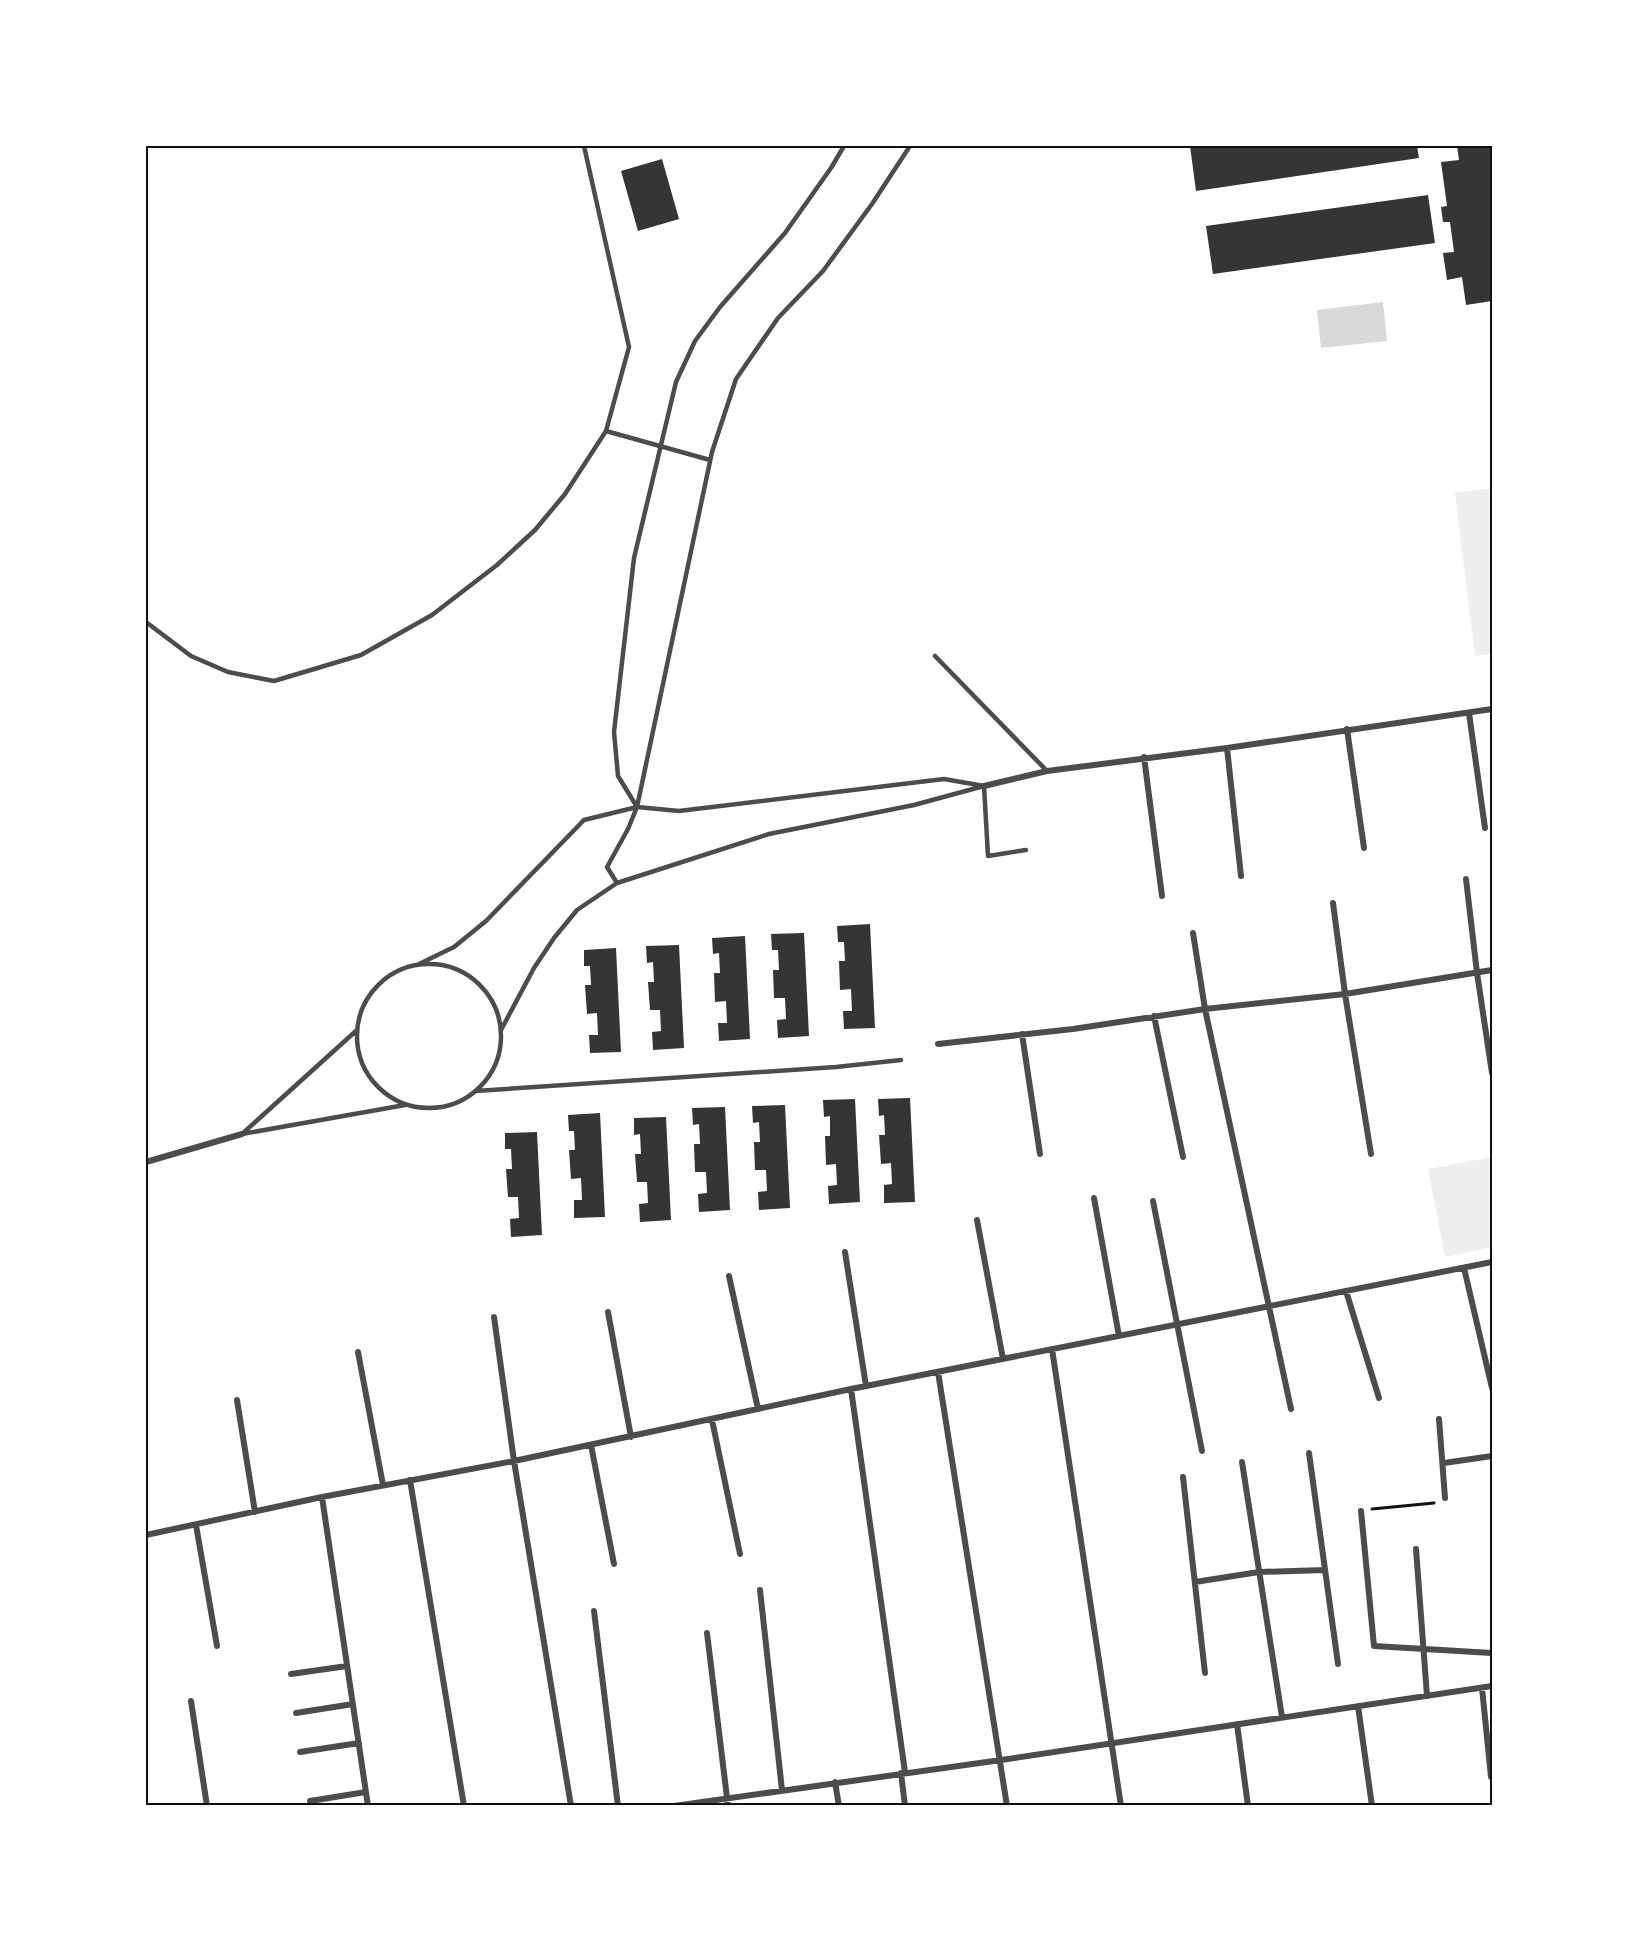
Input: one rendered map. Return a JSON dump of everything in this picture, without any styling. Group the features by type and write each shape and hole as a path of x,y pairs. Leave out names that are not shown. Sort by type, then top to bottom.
{"street":[{"path":"984,786 1047,771 1227,748 1492,709"},
{"path":"1469,713 1485,828"},
{"path":"1347,729 1364,848"},
{"path":"1227,748 1241,876"},
{"path":"1144,757 1162,896"},
{"path":"1466,879 1492,1073"},
{"path":"1332,903 1371,1154"},
{"path":"1193,933 1205,1010 1291,1409"},
{"path":"938,1044 1345,994 1492,970"},
{"path":"1154,1016 1183,1157"},
{"path":"1022,1034 1040,1154"},
{"path":"146,1162 242,1134"},
{"path":"1094,1198 1119,1336"},
{"path":"1153,1201 1202,1451"},
{"path":"977,1220 1003,1359"},
{"path":"845,1252 866,1386"},
{"path":"146,1536 321,1497 514,1461 851,1389 1492,1262"},
{"path":"1464,1268 1492,1388"},
{"path":"729,1276 758,1409"},
{"path":"1346,1291 1380,1398"},
{"path":"608,1312 631,1437"},
{"path":"494,1317 514,1461 571,1806"},
{"path":"1052,1349 1121,1806"},
{"path":"358,1352 383,1485"},
{"path":"938,1372 1007,1806"},
{"path":"851,1389 903,1772 905,1806"},
{"path":"237,1400 255,1512"},
{"path":"1439,1419 1445,1498"},
{"path":"712,1420 740,1554"},
{"path":"591,1445 614,1564"},
{"path":"1309,1453 1338,1664"},
{"path":"1444,1463 1492,1456"},
{"path":"1242,1462 1282,1717"},
{"path":"1183,1477 1205,1673"},
{"path":"410,1480 464,1806"},
{"path":"321,1497 368,1806"},
{"path":"1361,1511 1374,1646 1492,1653"},
{"path":"196,1525 217,1646"},
{"path":"1416,1550 1427,1696"},
{"path":"1195,1582 1259,1572 1325,1570"},
{"path":"760,1590 782,1790"},
{"path":"594,1611 618,1806"},
{"path":"707,1633 728,1806"},
{"path":"291,1674 347,1666"},
{"path":"674,1806 1001,1760 1492,1686"},
{"path":"1482,1688 1491,1777"},
{"path":"191,1701 207,1806"},
{"path":"296,1713 353,1704"},
{"path":"1358,1706 1372,1806"},
{"path":"1237,1724 1248,1806"},
{"path":"300,1752 359,1743"},
{"path":"835,1782 839,1806"},
{"path":"310,1801 366,1792"}],"lane":[{"path":"146,622 191,656 228,672 274,681 361,655 432,615 497,565 535,530 565,494 606,431 629,347 584,146"},
{"path":"637,807 618,776 614,732 634,558 676,382 695,341 720,307 785,233 844,146"},
{"path":"617,883 607,867 637,807 710,460 736,379 778,318 823,271 872,204 910,146"},
{"path":"606,431 710,460"},
{"path":"935,656 1047,771"},
{"path":"417,965 441,965 463,973 482,987 495,1007 501,1030 499,1053 490,1074 476,1091 454,1104 430,1109 405,1105 384,1094 368,1076 359,1054 357,1030 363,1007 376,987 395,972 417,965 454,947 486,921 584,820 637,807 679,811 944,779 984,786"},
{"path":"984,786 988,856 1026,850"},
{"path":"501,1030 534,968 554,938 577,910 617,883 769,834 915,805 984,786"},
{"path":"242,1134 357,1030"},
{"path":"476,1091 901,1060"},
{"path":"242,1134 405,1105"}],"path":[{"path":"1361,1511 1441,1502 1445,1498"}],"shaded area":[{"path":"1383,302 1387,341 1321,348 1317,310"},
{"path":"1492,488 1492,654 1475,656 1455,493"},
{"path":"1492,1157 1492,1247 1445,1257 1428,1169"}],"building":[{"path":"1190,146 1417,146 1419,158 1196,191"},
{"path":"1457,146 1492,146 1492,301 1466,305 1462,277 1447,280 1443,253 1454,252 1450,222 1443,222 1441,207 1447,206 1441,162 1459,160"},
{"path":"662,159 679,219 638,231 621,171"},
{"path":"1428,195 1435,243 1213,274 1206,226"},
{"path":"870,924 875,1028 844,1029 843,1011 852,1011 851,989 840,990 839,961 845,961 844,942 838,942 837,926"},
{"path":"804,933 809,1036 778,1038 777,1020 786,1019 785,998 774,998 773,970 779,970 778,950 772,950 771,934"},
{"path":"745,936 750,1039 719,1041 718,1023 727,1023 726,1001 715,1002 714,973 720,973 719,953 713,954 712,938"},
{"path":"679,945 684,1048 653,1050 652,1032 661,1031 660,1010 650,1010 648,982 654,982 653,962 647,963 646,946"},
{"path":"616,948 621,1052 590,1053 589,1035 598,1035 597,1013 587,1014 585,985 591,985 590,966 584,966 584,950"},
{"path":"910,1098 915,1202 884,1203 884,1185 892,1184 891,1163 881,1164 879,1135 885,1135 884,1115 879,1116 878,1099"},
{"path":"855,1099 860,1202 829,1204 828,1186 837,1185 836,1164 826,1165 825,1136 830,1136 830,1116 824,1117 823,1100"},
{"path":"785,1105 790,1208 759,1210 758,1192 767,1191 766,1170 755,1170 754,1142 760,1142 759,1122 753,1123 752,1106"},
{"path":"725,1107 730,1210 699,1212 698,1194 707,1193 706,1172 695,1172 694,1144 700,1144 699,1124 693,1125 692,1108"},
{"path":"600,1113 605,1217 574,1218 574,1200 582,1200 581,1178 571,1179 569,1150 575,1150 574,1131 569,1131 568,1115"},
{"path":"666,1117 671,1220 640,1222 639,1204 648,1203 647,1182 637,1182 635,1154 641,1154 640,1134 634,1135 634,1118"},
{"path":"537,1132 542,1235 511,1237 510,1219 519,1218 518,1197 508,1197 506,1169 512,1169 511,1149 505,1149 505,1133"}]}
